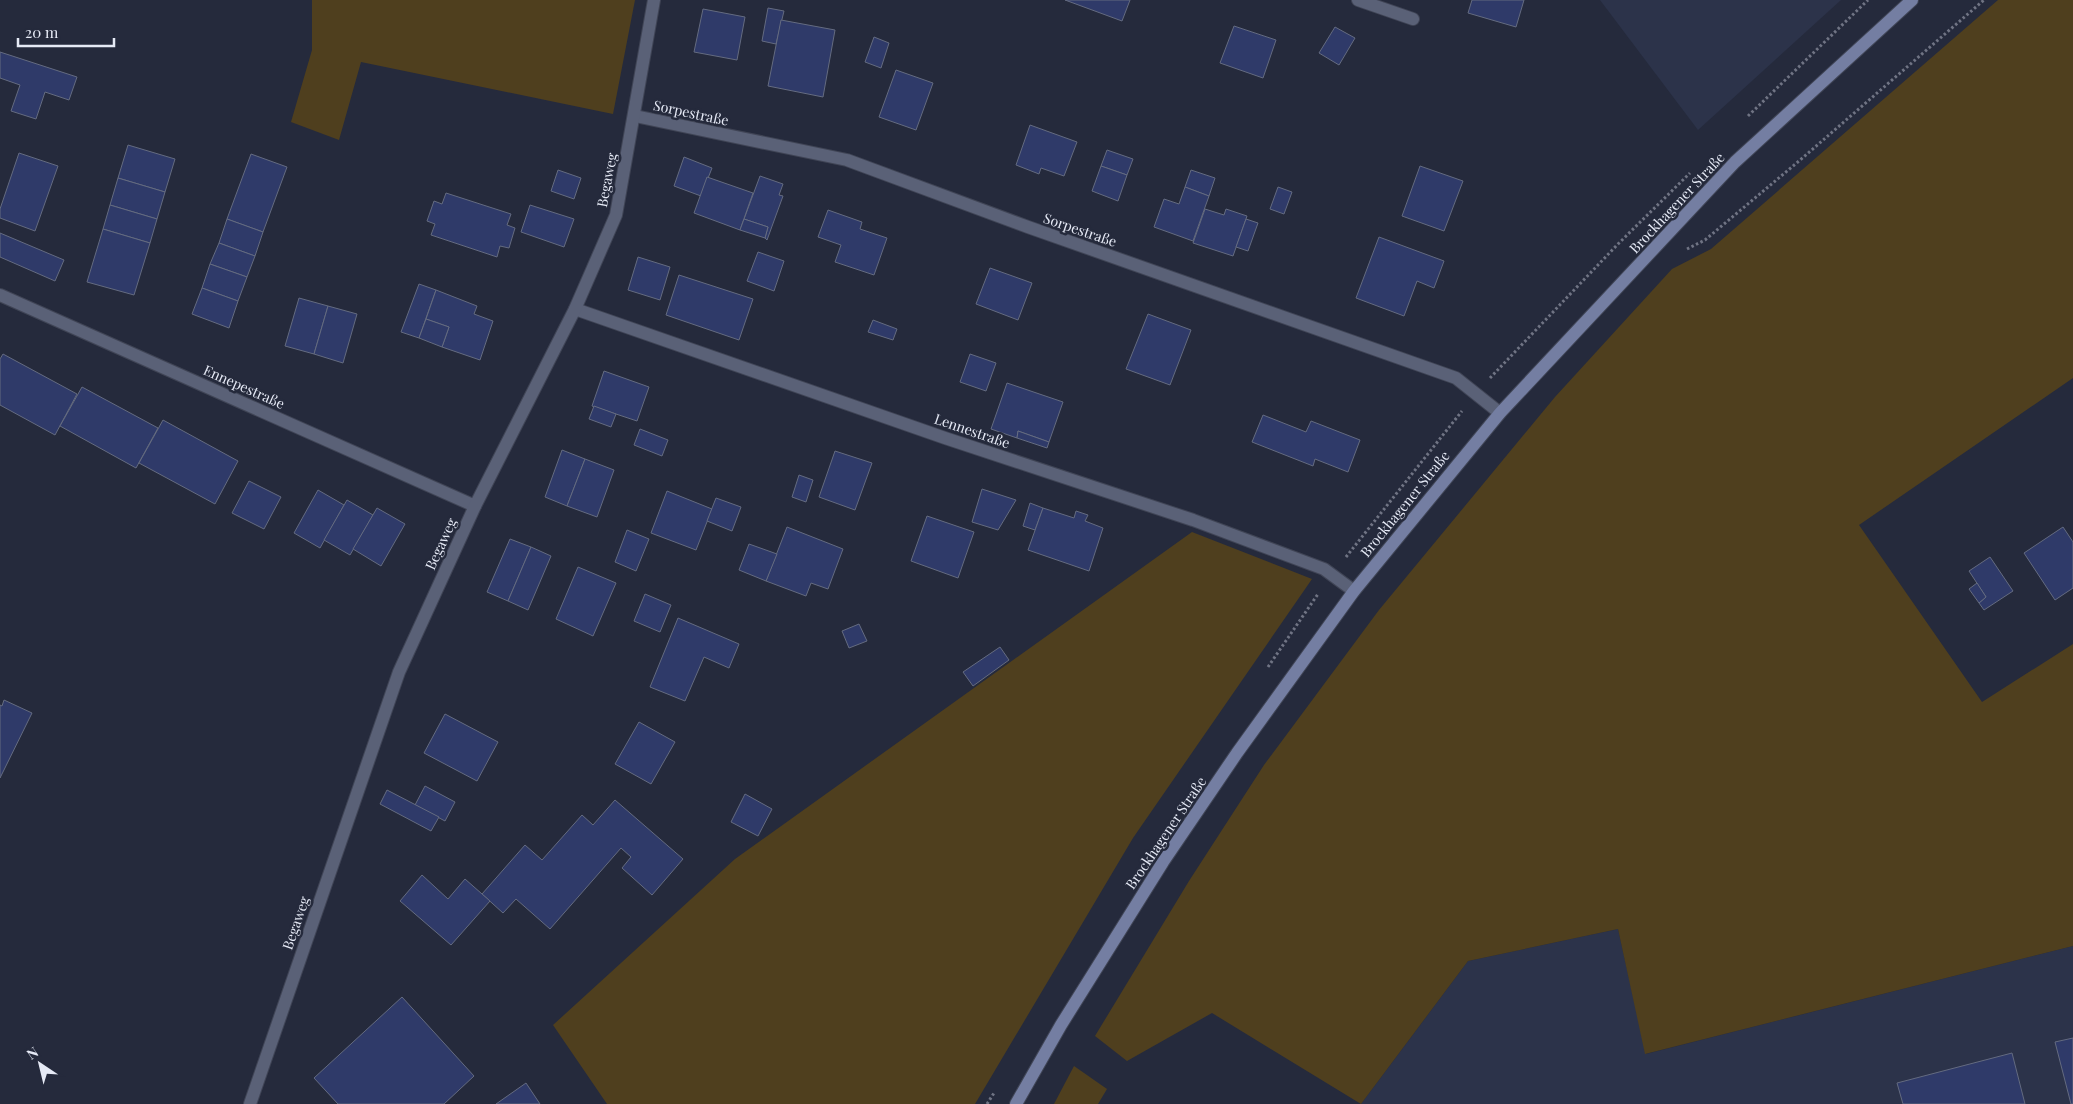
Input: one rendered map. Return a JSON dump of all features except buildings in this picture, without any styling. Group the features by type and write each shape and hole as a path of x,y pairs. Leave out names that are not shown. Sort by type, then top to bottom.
{"main road":[{"name":"Brockhagener Straße","path":"1016,1104 1061,1025 1163,862 1237,753 1354,591 1500,413 1735,162 1912,0"}],"street":[{"name":"Begaweg","path":"250,1104 399,672 475,506 574,310 616,215 654,0"},
{"path":"1358,0 1413,19"},
{"name":"Sorpestraße","path":"635,116 847,160 1028,228 1456,378 1500,413"},
{"name":"Ennepestraße","path":"0,296 475,506"},
{"name":"Lennestraße","path":"574,310 945,438 1193,520 1324,569 1354,591"}],"path":[{"path":"1682,252 1705,240 1984,0"}],"shaded area":[{"path":"312,0 635,0 613,114 361,62 339,140 291,122 312,50"},
{"path":"1600,0 1841,0 1698,130"},
{"path":"1998,0 2073,0 2073,378 1859,525 1982,702 2073,644 2073,946 1645,1054 1618,929 1468,961 1361,1104 1212,1013 1127,1061 1095,1036 1189,881 1264,765 1379,610 1555,397 1672,269 1711,249"},
{"path":"1192,532 1312,579 1133,838 975,1104 607,1104 553,1025 735,859"},
{"path":"1618,929 1646,1054 2073,946 2073,1104 1361,1104 1468,961"},
{"path":"1074,1066 1107,1089 1098,1104 1054,1104"}]}
